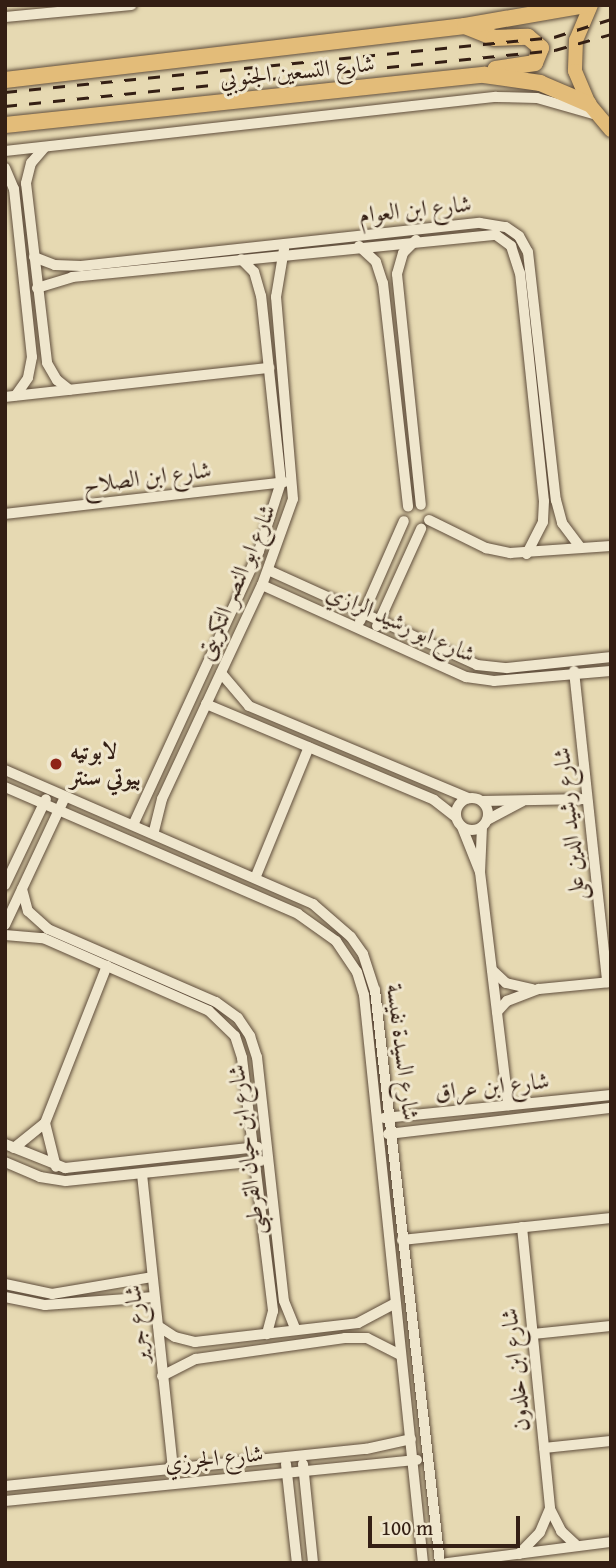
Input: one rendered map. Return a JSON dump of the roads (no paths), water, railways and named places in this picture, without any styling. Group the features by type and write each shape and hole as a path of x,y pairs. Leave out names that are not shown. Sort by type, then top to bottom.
{"highway":[{"name":"شارع التسعين الجنوبي","path":"5,80 466,26 585,5"},
{"path":"466,26 494,38 528,37 541,48 535,63 501,67 484,75"},
{"name":"شارع التسعين الجنوبي","path":"5,125 484,75 540,83 602,119"}],"main road":[{"path":"591,5 575,50 578,81 602,119"}],"street":[{"path":"5,17 77,8 131,5"},
{"path":"5,151 496,97 537,98 602,119"},
{"path":"45,147 31,163 26,183 47,363 57,380 70,390"},
{"path":"5,169 14,189 32,357 28,378 11,396"},
{"name":"شارع ابن العوام","path":"37,288 72,277 241,259 284,249 480,223 506,227 519,236 528,252 545,515 527,554"},
{"name":"شارع ابن العوام","path":"34,257 71,266 284,249 359,246 487,233 504,239 516,255 559,513 581,548"},
{"path":"373,635 425,524 397,274 403,253 416,240"},
{"path":"358,628 408,507 383,283 376,262 359,246"},
{"name":"شارع ابو النصر التكريتى","path":"154,831 162,799 262,585 289,512 294,481 276,297 284,249"},
{"name":"شارع ابو النصر التكريتى","path":"134,822 259,551 281,482 260,289 254,272 241,259"},
{"path":"11,396 269,368"},
{"name":"شارع ابن الصلاح","path":"5,514 294,481"},
{"path":"408,507 421,505"},
{"path":"404,521 411,529 425,524 486,548 527,554 611,545"},
{"name":"شارع ابو رشيد الرازي","path":"268,569 362,615 477,665 507,668 611,657"},
{"name":"شارع ابو رشيد الرازي","path":"262,585 480,680 575,676 611,671"},
{"name":"شارع رشيد الدين على","path":"573,662 609,982"},
{"path":"221,673 249,706 468,798 482,801 587,799"},
{"path":"206,704 434,800 472,830 522,801"},
{"path":"256,876 309,747"},
{"name":"شارع السيدة نفيسة","path":"5,770 65,797 134,822 256,876 324,910 363,954 375,990 440,1563"},
{"name":"شارع السيدة نفيسة","path":"5,787 299,914 336,941 357,972 364,995 407,1440 423,1563"},
{"path":"5,885 50,790"},
{"path":"5,925 65,797"},
{"path":"468,798 459,805 459,822 480,872"},
{"path":"482,801 487,807 480,872 508,1105"},
{"name":"شارع ابن حيان القرطبى","path":"22,889 27,911 45,933 107,966 209,1011 228,1025 241,1048 273,1311 267,1334"},
{"name":"شارع ابن حيان القرطبى","path":"5,934 45,933 216,1002 238,1018 254,1046 284,1301 296,1330"},
{"path":"9,1146 44,1123 107,966"},
{"path":"492,970 506,983 539,989"},
{"path":"497,1012 507,1001 539,989 609,982"},
{"name":"شارع ابن عراق","path":"377,1118 611,1094"},
{"name":"شارع ابن عراق","path":"379,1135 611,1108"},
{"path":"44,1123 56,1167"},
{"path":"9,1146 56,1167 267,1146"},
{"path":"19,1169 26,1154"},
{"path":"5,1162 19,1169 66,1181 269,1160"},
{"name":"شارع جرير","path":"142,1174 173,1469"},
{"path":"402,1240 611,1218"},
{"name":"شارع ابن خلدون","path":"522,1227 550,1509 561,1531 577,1546"},
{"path":"5,1284 52,1294 152,1277"},
{"path":"5,1297 45,1306 154,1297"},
{"path":"158,1326 175,1338 195,1342 368,1321 393,1304"},
{"path":"533,1334 611,1326"},
{"path":"162,1376 196,1359 345,1338 367,1338 400,1355"},
{"name":"شارع الجرزي","path":"5,1486 302,1456 424,1436"},
{"path":"544,1448 611,1441"},
{"path":"302,1456 313,1563"},
{"path":"285,1458 296,1563"},
{"name":"شارع الجرزي","path":"5,1501 304,1469 427,1460"},
{"path":"519,1553 540,1532 550,1509"},
{"path":"447,1563 611,1542"}],"railway":[{"path":"5,92 554,37 611,19"},
{"path":"5,106 555,50 611,34"}],"place":[{"name":"لابوتيه بيوتي سنتر","path":"56,764"}]}
